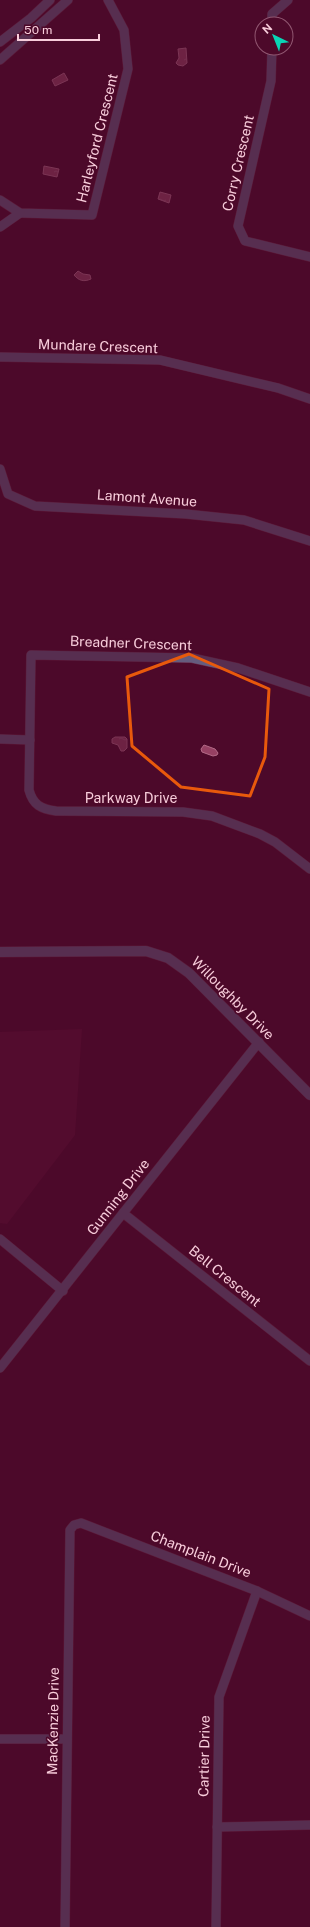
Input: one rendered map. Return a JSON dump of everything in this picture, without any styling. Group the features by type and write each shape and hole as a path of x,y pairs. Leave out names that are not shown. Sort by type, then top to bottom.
{"street":[{"path":"0,42 31,18 50,0"},
{"path":"0,60 68,0"},
{"name":"Harleyford Crescent","path":"20,213 92,215 128,69 124,30 108,0"},
{"path":"272,16 272,14 288,0"},
{"name":"Corry Crescent","path":"272,56 271,81 238,226 245,241 310,257"},
{"path":"0,200 20,213 0,227"},
{"name":"Mundare Crescent","path":"0,357 160,360 278,388 310,399"},
{"name":"Lamont Avenue","path":"0,469 8,494 35,506 186,514 244,520 310,541"},
{"name":"Breadner Crescent","path":"30,740 31,655 192,658 238,668 310,692"},
{"path":"0,739 30,740"},
{"name":"Parkway Drive","path":"30,740 29,790 32,798 42,808 56,811 183,812 212,816 260,834 274,842 310,869"},
{"name":"Willoughby Drive","path":"0,952 146,952 158,954 178,963 259,1042 310,1095"},
{"name":"Gunning Drive","path":"0,1368 63,1291 259,1042"},
{"name":"Bell Crescent","path":"123,1213 310,1361"},
{"path":"0,1239 63,1291"},
{"name":"Champlain Drive","path":"81,1522 258,1591 310,1616"},
{"name":"MacKenzie Drive","path":"65,1927 66,1739 70,1530 74,1525 81,1522"},
{"name":"Cartier Drive","path":"216,1927 219,1697 258,1591"},
{"path":"0,1739 66,1739"},
{"path":"217,1827 310,1825"}],"highlighted area":[{"path":"189,654 269,689 265,757 250,796 181,787 132,746 127,677"}],"shaded area":[{"path":"82,1029 75,1135 7,1224 0,1223 0,1032"}],"water":[{"path":"186,48 187,63 183,66 178,65 176,63 179,58 178,49"},
{"path":"64,73 68,80 55,86 52,80"},
{"path":"44,166 59,169 57,177 43,174"},
{"path":"160,192 171,195 169,203 158,199"},
{"path":"78,271 83,274 90,275 91,279 84,281 78,279 74,275"},
{"path":"115,737 125,737 127,739 127,748 124,751 121,751 118,745 112,743 112,739"},
{"path":"204,745 215,749 218,753 217,755 213,756 202,752 201,749"}]}
